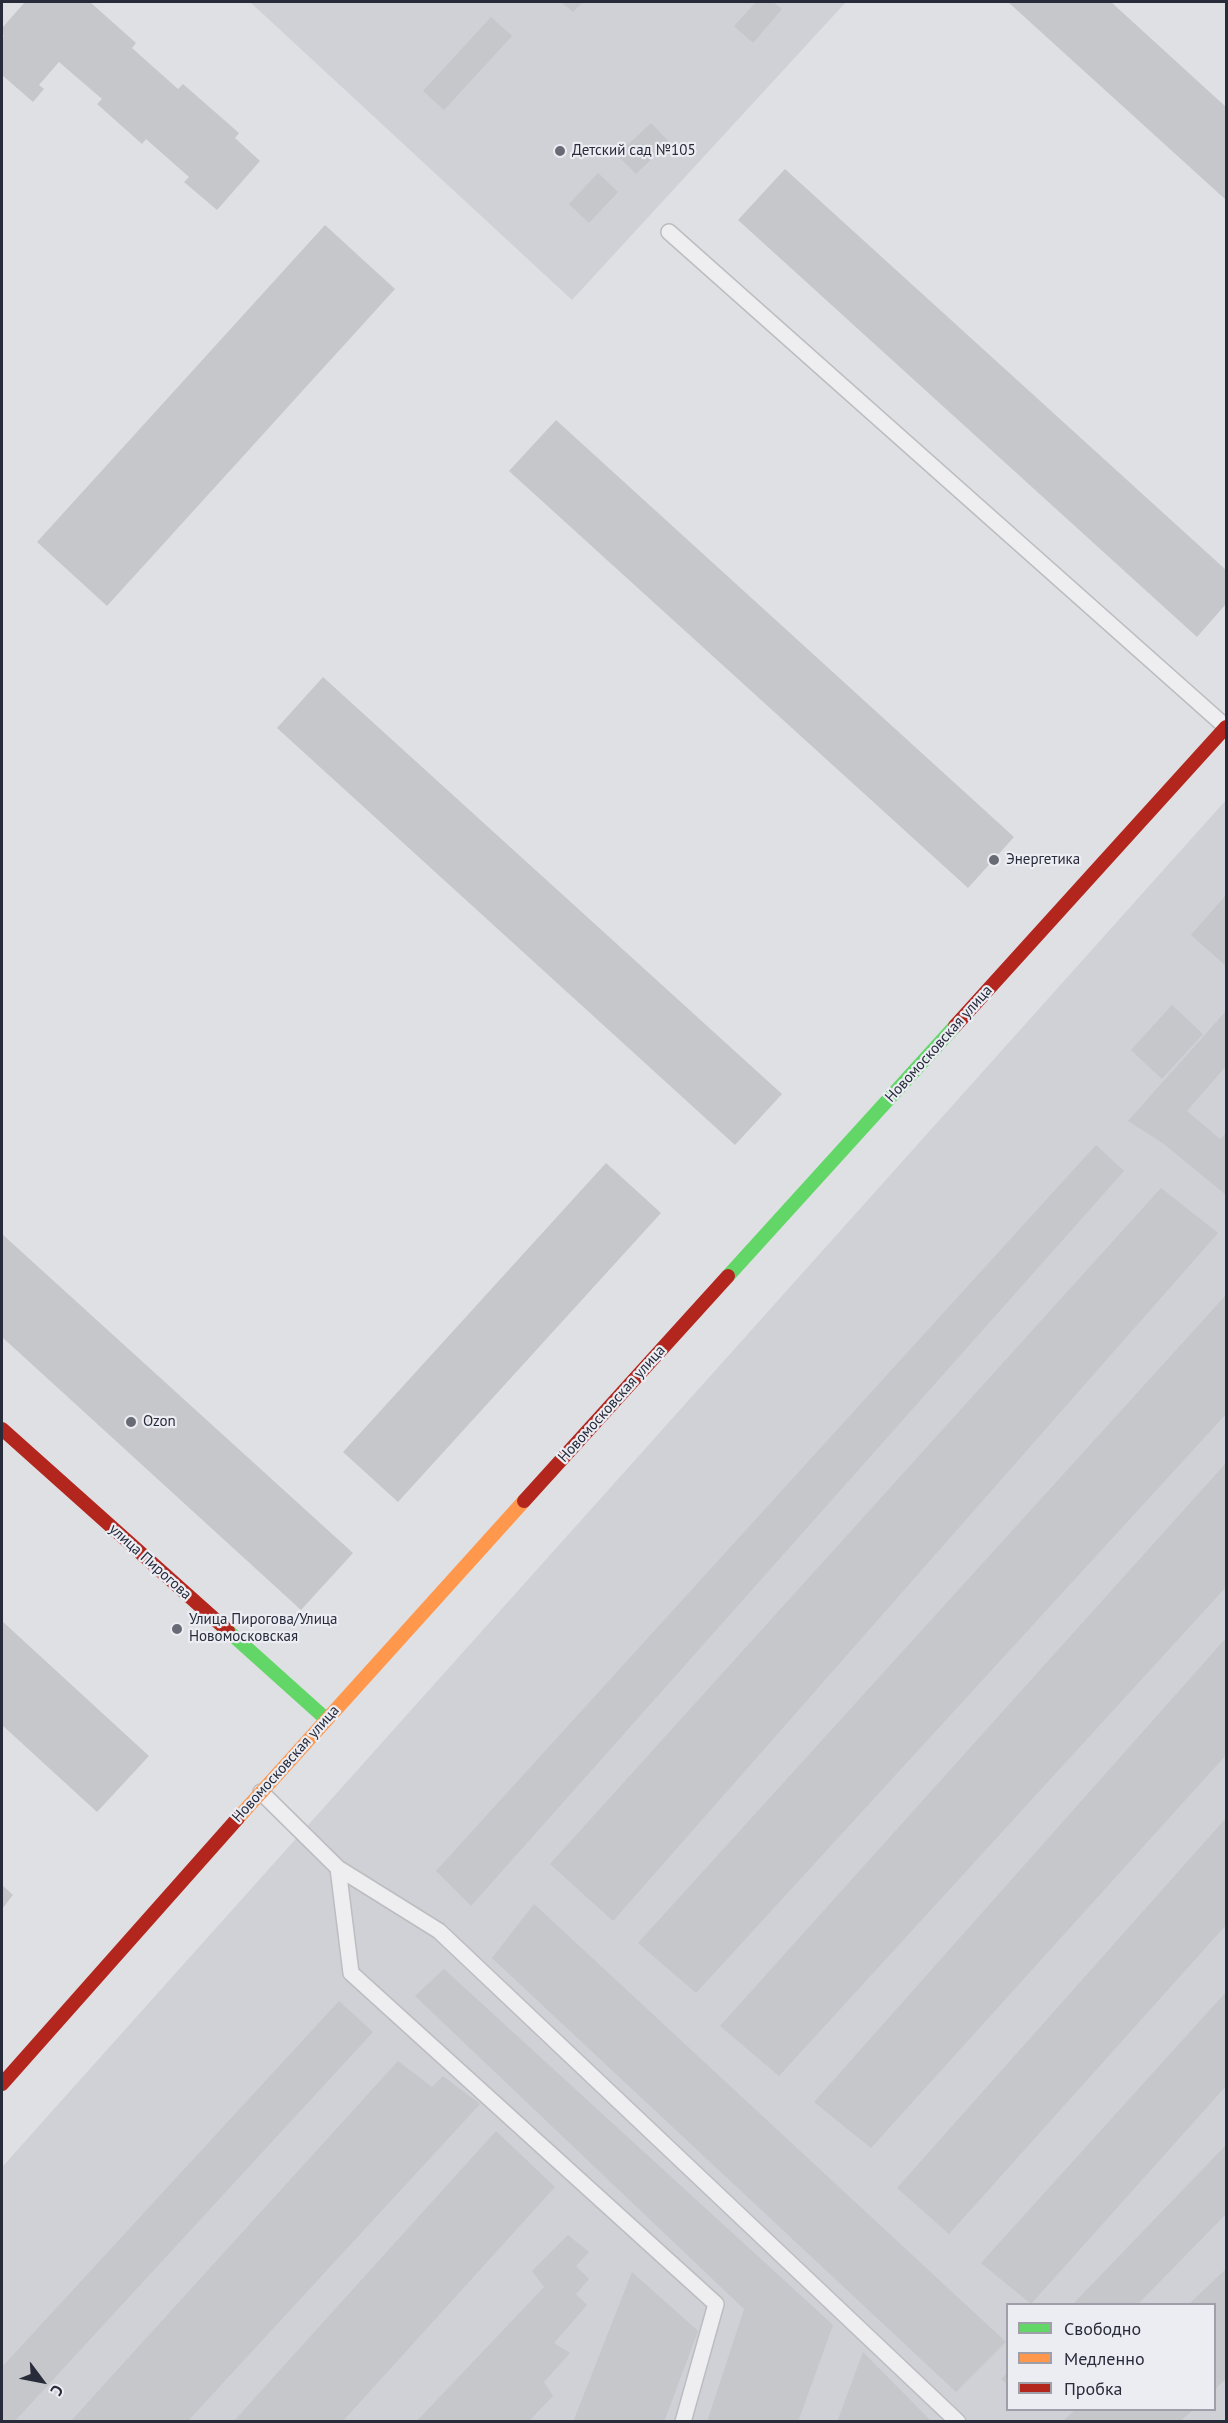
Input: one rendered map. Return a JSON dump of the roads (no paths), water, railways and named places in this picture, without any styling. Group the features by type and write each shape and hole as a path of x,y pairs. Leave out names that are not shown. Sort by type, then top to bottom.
{"street":[{"name":"Новомосковская улица","path":"2,2084 326,1719 1226,727"},
{"name":"улица Пирогова","path":"2,1429 326,1719"}],"lane":[{"path":"669,232 1226,727"},
{"path":"261,1792 338,1868 440,1931 958,2421"},
{"path":"338,1868 351,1972 716,2304 683,2421"}],"place":[{"name":"Детский сад №105","path":"560,151"},
{"name":"Энергетика","path":"994,860"},
{"name":"Ozon","path":"131,1422"},
{"name":"Улица Пирогова/Улица Новомосковская","path":"177,1629"}]}
